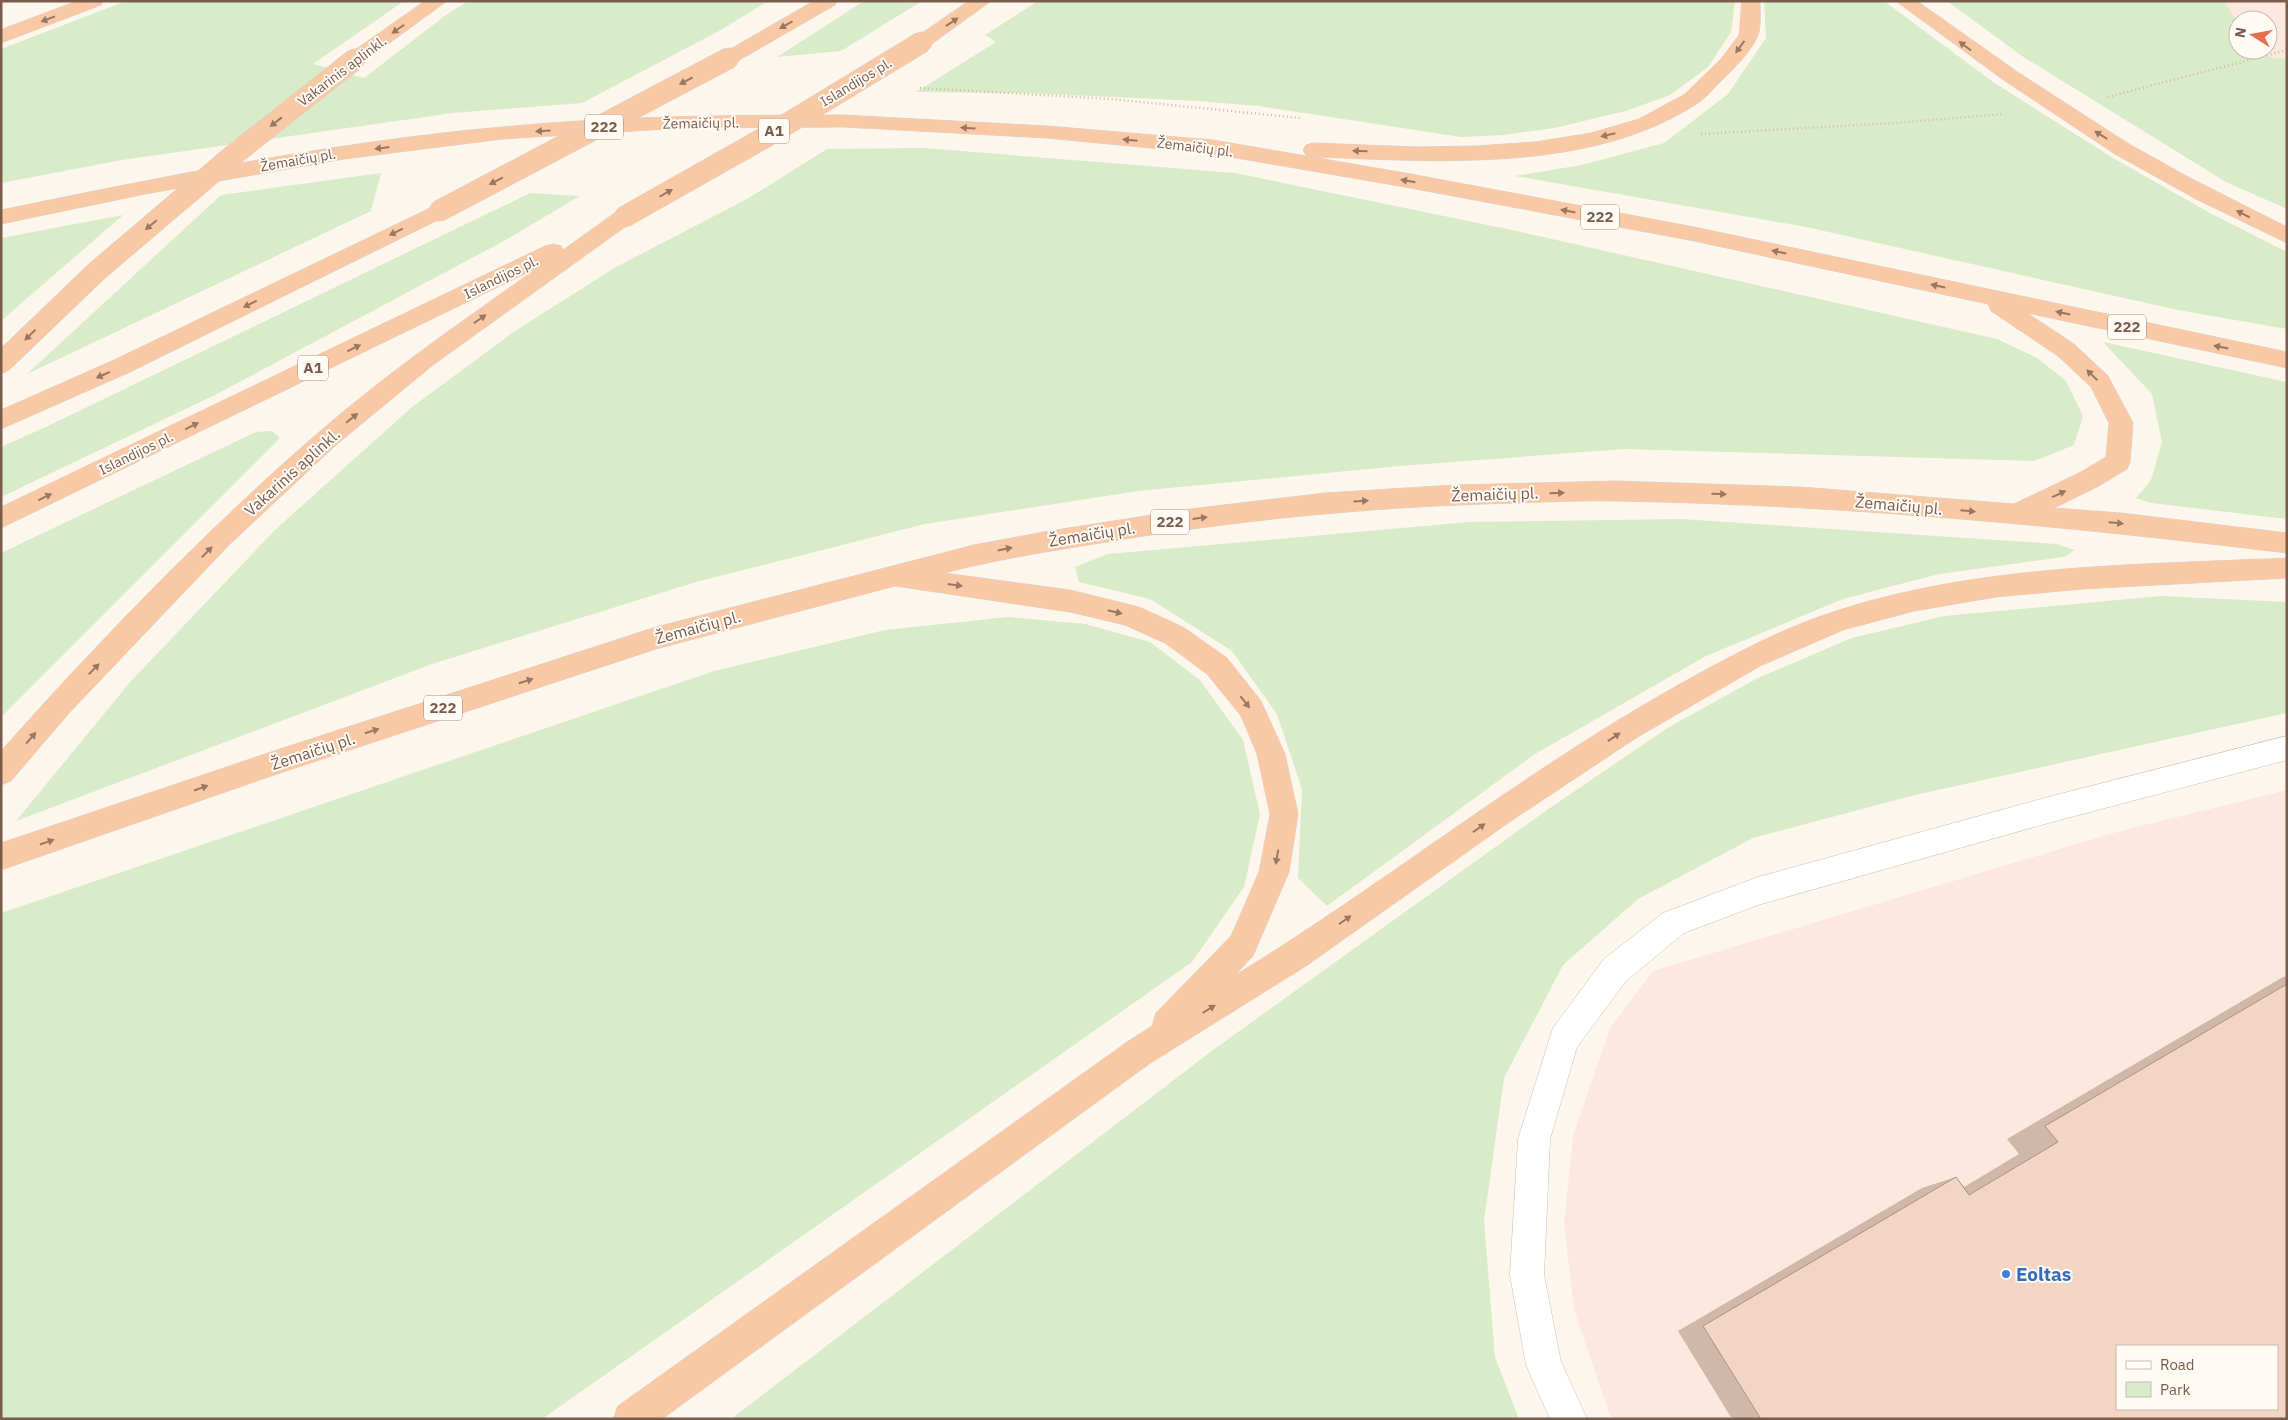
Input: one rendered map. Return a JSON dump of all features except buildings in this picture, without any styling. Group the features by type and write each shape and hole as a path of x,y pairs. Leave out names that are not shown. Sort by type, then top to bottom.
{"highway":[{"path":"1,37 94,1"},
{"name":"Vakarinis aplinkl.","path":"1,363 104,264 232,157 355,59 438,1"},
{"path":"1,420 122,366 439,211 729,58 828,1"},
{"name":"Islandijos pl.","path":"1,518 624,217 762,139 922,42 982,1"},
{"path":"1213,147 1457,154 1557,147 1618,133 1654,119 1695,98 1722,72 1748,35 1751,1"},
{"path":"1905,1 1980,58 2123,149 2214,199 2287,236"},
{"name":"Žemaičių pl.","path":"1,217 145,187 344,152 502,133 673,123 843,121 1047,132 1213,147 1405,180 1684,232 2287,360"},
{"name":"Vakarinis aplinkl.","path":"1,772 60,704 220,538 327,439 425,359 624,217"},
{"path":"1986,296 2066,350 2100,382 2120,423 2118,462 2090,479 2015,515"},
{"name":"Žemaičių pl.","path":"1,858 280,761 656,638 974,555 1190,519 1325,503 1446,496 1614,491 1800,497 2121,523 2287,543"},
{"path":"631,1419 1138,1053 1295,956 1498,814 1626,729 1751,658 1838,621 1914,600 1978,589 2082,578 2287,568"},
{"path":"889,576 1070,602 1130,616 1174,636 1217,666 1251,709 1271,754 1284,814 1274,872 1242,946 1138,1053"}],"street":[{"path":"1569,1419 1544,1365 1527,1275 1534,1139 1564,1039 1615,970 1674,923 1758,891 2062,807 2287,748"}],"shaded area":[{"path":"2224,1 2287,1 2287,59 2278,58 2278,10 2230,10"},
{"path":"2287,790 2287,1419 1611,1419 1574,1310 1564,1223 1573,1136 1610,1028 1653,971 2120,831"}],"green space":[{"path":"126,1 404,1 313,64 364,78 446,15 468,1 768,1 719,31 582,103 453,113 122,160 1,183 1,49"},
{"path":"864,1 922,1 841,51 777,57"},
{"path":"1038,1 1735,1 1731,32 1708,67 1670,95 1626,111 1554,128 1503,135 1461,137 1258,106 1198,101 1024,93 916,92 996,42 985,35"},
{"path":"1764,1 1884,1 1993,82 2113,158 2210,213 2287,252 2287,329 2178,310 1806,227 1515,176 1582,165 1664,143 1728,94 1766,38"},
{"path":"1947,1 2224,1 2230,10 2228,10 2228,60 2287,59 2287,209 2226,182 2022,56"},
{"path":"923,148 1235,173 1512,230 1997,339 2037,358 2066,381 2083,416 2074,445 2034,461 1623,449 1400,466 1138,491 925,524 696,582 432,664 16,821 131,681 275,530 412,407 515,331 616,267 747,199 827,149"},
{"path":"381,173 371,211 27,374 221,195"},
{"path":"530,193 580,196 502,242 215,395 1,497 1,447"},
{"path":"123,215 1,321 1,238"},
{"path":"2103,342 2287,382 2287,519 2151,503 2136,498 2151,480 2162,442 2152,394"},
{"path":"272,431 280,438 1,717 1,553 256,432"},
{"path":"1681,519 2057,544 2075,550 2064,557 1939,574 1843,599 1706,656 1535,754 1327,906 1298,878 1302,789 1277,714 1232,651 1150,599 1079,582 1075,567 1108,554 1469,522"},
{"path":"2161,596 2287,602 2287,713 1915,795 1753,838 1638,899 1563,965 1504,1078 1484,1221 1495,1357 1519,1419 731,1419 1213,1050 1547,810 1669,727 1758,678 1852,638 1944,616"},
{"path":"1008,617 1085,624 1150,642 1200,680 1243,740 1260,814 1244,887 1192,962 542,1419 1,1419 1,913 714,671 885,630"}],"place":[{"name":"Eoltas","path":"2006,1274"}]}
